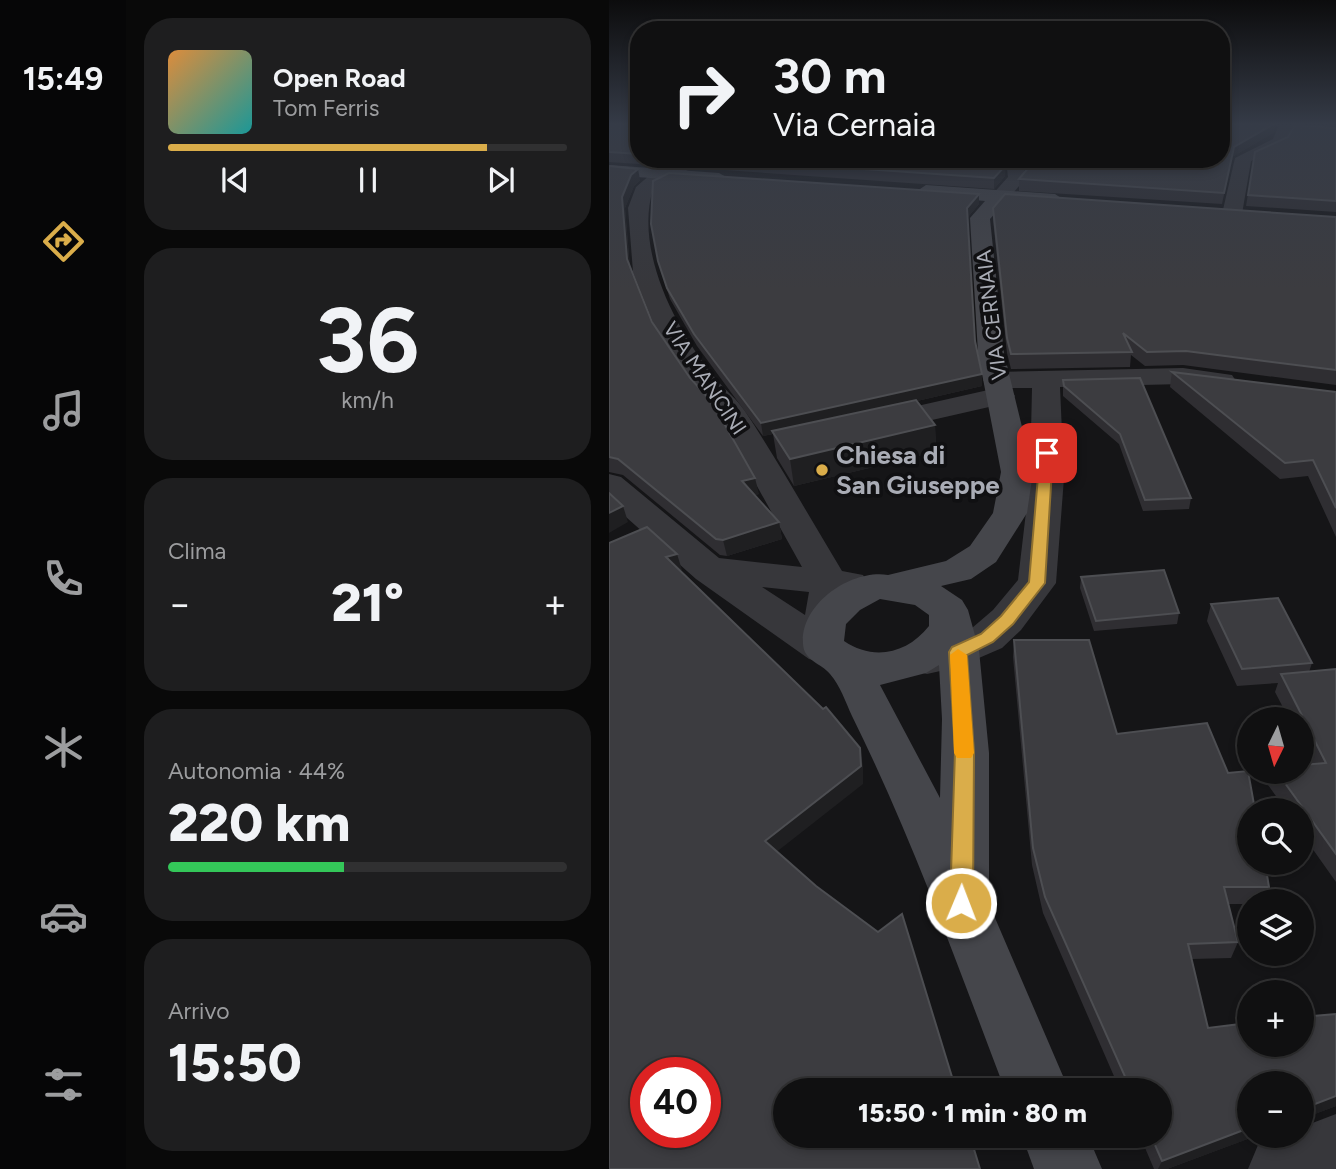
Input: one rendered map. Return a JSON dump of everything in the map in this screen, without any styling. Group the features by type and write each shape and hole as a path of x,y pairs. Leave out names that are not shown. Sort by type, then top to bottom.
{"street":[{"name":"VIA MANCINI","path":"655,180 645,187 638,208 644,272 671,335 706,385 766,448 830,583"},
{"path":"990,207 1008,180"},
{"path":"1236,180 1225,213 1258,216"},
{"path":"904,190 990,207 1068,201"},
{"name":"VIA CERNAIA","path":"832,645 838,605 852,595 958,570 983,554 1010,513 1017,472 991,353 990,207"},
{"path":"845,431 999,388 1046,378 1183,376 1247,384"},
{"name":"VIA CERNAIA","path":"955,634 987,638 1007,620 1037,583 1047,478 1046,378"},
{"path":"609,484 709,570 832,645 888,669 908,664 940,644 950,631 955,634"},
{"path":"621,542 656,525"},
{"path":"709,570 921,590 946,605 955,634 964,752 961,903"},
{"path":"830,583 832,645 883,728 961,903 1032,1078"},
{"path":"1060,1148 1069,1169"},
{"path":"1282,1169 1336,1148"}],"building":[{"path":"609,180 629,180 622,197 627,259 652,322 690,378 712,402 755,478 742,481 779,522 723,540 716,539 618,459 609,457"},
{"path":"766,180 979,194 967,208 975,341 982,374 761,423 694,334 667,288 658,261 651,224 653,181"},
{"path":"1027,180 1227,180 1224,193"},
{"path":"1251,180 1336,180 1336,201 1248,195"},
{"path":"1005,194 1336,217 1336,370 1186,351 1147,352 1123,333 1132,352 1011,354 993,208"},
{"path":"1172,372 1336,392 1336,508 1313,460 1285,463"},
{"path":"1140,378 1191,498 1145,500 1120,434 1064,386 1063,380"},
{"path":"916,400 935,425 790,459 772,431"},
{"path":"609,493 623,506 609,513"},
{"path":"647,527 677,554 666,557 823,709 826,707 860,748 861,766 765,841 816,886 878,932 902,914 952,1078 773,1078 773,1148 974,1148 980,1169 609,1169 609,543"},
{"path":"1164,570 1179,613 1096,621 1081,577"},
{"path":"1278,598 1312,663 1242,669 1211,604"},
{"path":"1014,640 1089,640 1117,734 1207,723 1228,773 1237,772 1237,784 1250,784 1253,798 1237,798 1237,875 1267,875 1269,887 1224,887 1237,942 1188,944 1208,1028 1237,1024 1237,1057 1314,1057 1314,1016 1336,1014 1336,1096 1314,1104 1314,1071 1237,1071 1237,1133 1162,1161 1156,1148 1172,1148 1172,1078 1126,1078 1045,897 1033,848"},
{"path":"1336,669 1336,854 1314,823 1314,798 1296,798 1286,784 1314,784 1314,764 1326,763 1314,739 1314,707 1298,707 1281,674"}],"slow traffic":[{"path":"958,655 964,753"}],"place":[{"name":"Chiesa di San Giuseppe","path":"822,470"}],"route":[{"path":"961,903 964,752 958,652 987,638 1007,620 1037,583 1047,453"}]}
